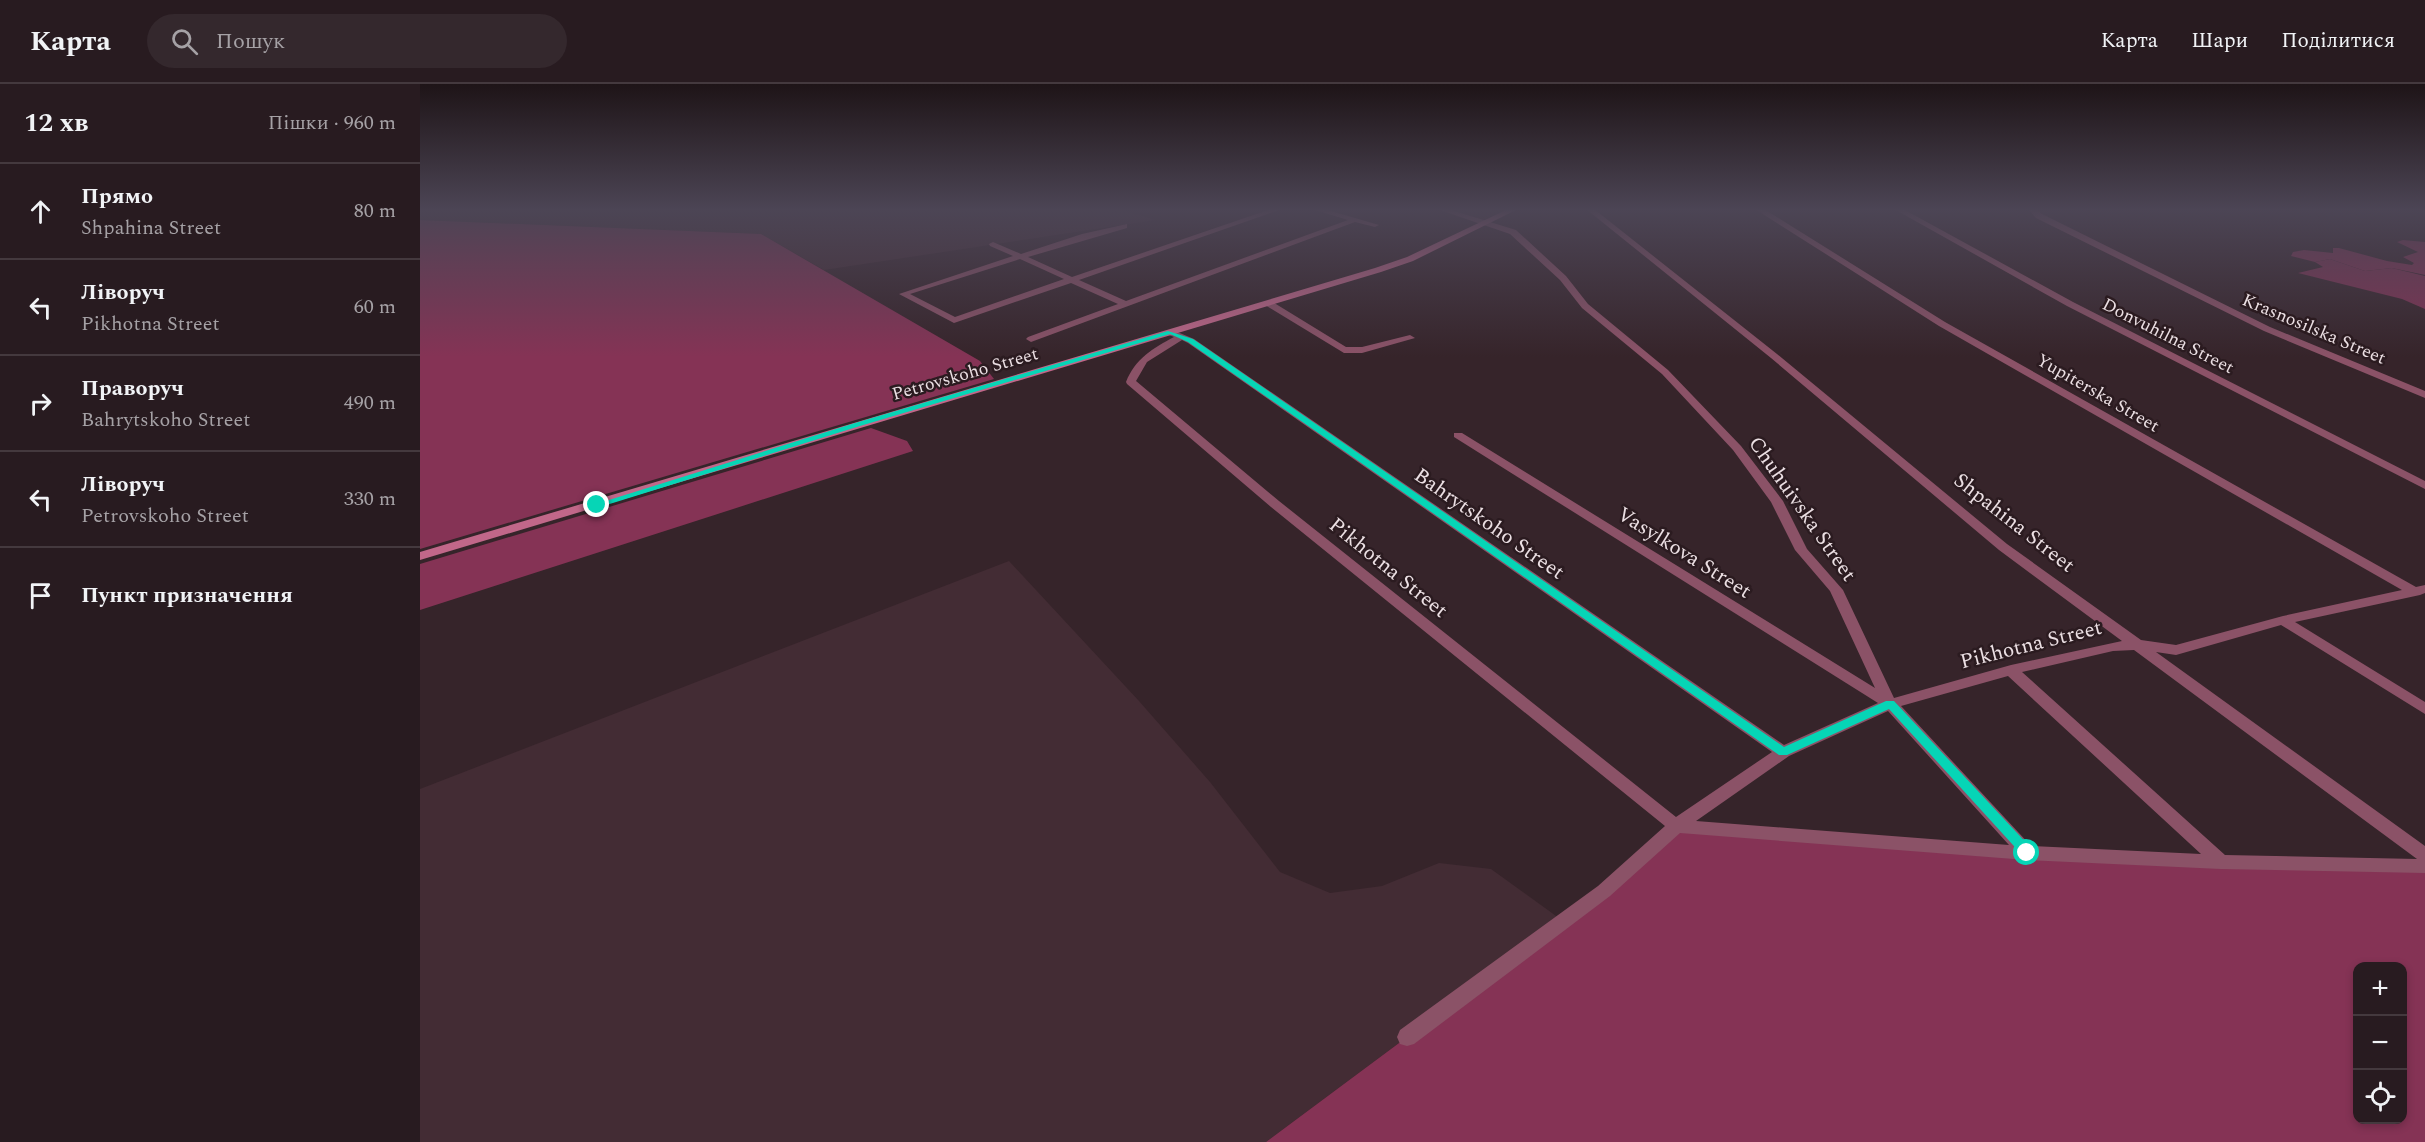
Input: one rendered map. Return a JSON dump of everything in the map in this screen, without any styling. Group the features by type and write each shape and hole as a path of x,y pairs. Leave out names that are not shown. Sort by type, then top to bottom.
{"main road":[{"name":"Petrovskoho Street","path":"420,556 1175,335 1411,258"}],"street":[{"path":"1017,258 903,294 954,320 1130,258"},
{"path":"1024,258 1123,303"},
{"path":"1031,339 1247,258"},
{"name":"Chuhuivska Street","path":"1542,258 1563,278 1585,306 1665,372 1737,448 1777,501 1801,550 1836,590 1890,704"},
{"name":"Shpahina Street","path":"1652,258 1774,356 2003,547 2141,645 2425,855"},
{"name":"Yupiterska Street","path":"1838,258 1942,324 2421,592"},
{"name":"Donvuhilna Street","path":"1987,258 2070,304 2425,486"},
{"name":"Krasnosilska Street","path":"2124,258 2267,329 2425,396"},
{"path":"1268,303 1344,350 1362,350 1410,338"},
{"name":"Pikhotna Street","path":"1175,335 1135,369 1131,382 1275,504 1676,826"},
{"name":"Bahrytskoho Street","path":"1175,335 1191,340 1783,752"},
{"name":"Vasylkova Street","path":"1458,435 1890,704"},
{"name":"Pikhotna Street","path":"1407,1037 1604,891 1676,826 1783,752 1890,704 2010,670 2113,646 2141,645 2176,650 2283,620 2421,592"},
{"path":"2283,620 2425,709"},
{"path":"2010,670 2221,862"},
{"path":"1890,704 2027,853"},
{"path":"1676,826 2027,853 2221,862 2425,866"}],"shaded area":[{"path":"420,258 803,258 980,361 994,379 420,549"},
{"path":"804,258 901,258 824,270"},
{"path":"2300,258 2377,258 2412,265 2414,263 2406,258 2425,258 2425,275 2392,268 2365,271 2330,259 2315,262"},
{"path":"2330,259 2365,271 2392,268 2425,276 2425,309 2402,299 2298,273 2323,267 2315,262"},
{"path":"871,428 907,441 913,451 420,610 420,564"},
{"path":"1009,561 1139,701 1210,782 1280,872 1330,893 1382,886 1439,863 1491,869 1563,921 1266,1142 420,1142 420,789"},
{"path":"1676,826 2027,853 2425,866 2425,1142 1266,1142 1563,921"}],"route":[{"path":"597,505 857,424 1171,332 1179,338 1191,340 1366,464 1783,752 1890,704 2027,853"}]}
